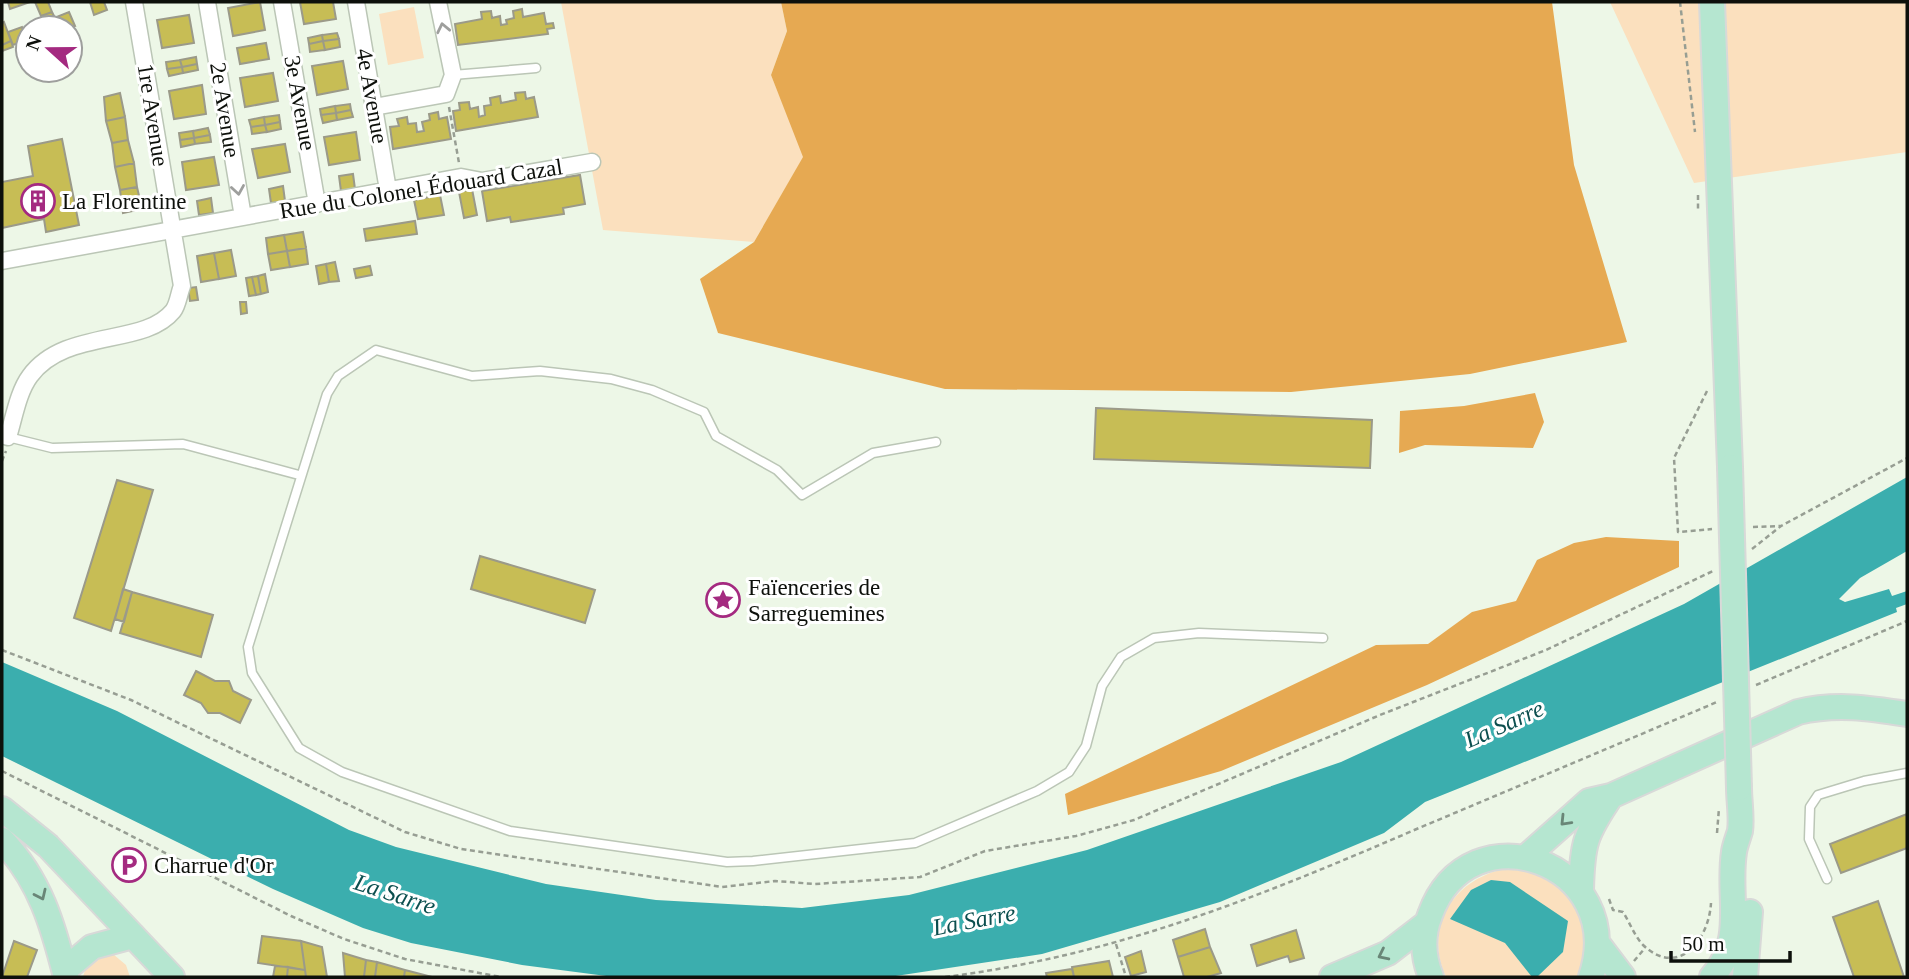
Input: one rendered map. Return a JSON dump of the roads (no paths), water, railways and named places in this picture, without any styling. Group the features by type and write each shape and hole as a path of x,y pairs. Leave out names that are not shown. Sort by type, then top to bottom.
{"main road":[{"path":"1712,2 1730,467 1729,794 1749,850 1745,977"},
{"path":"1526,857 1588,801 1611,796 1798,712 1821,706 1850,705 1907,714"},
{"path":"1581,890 1582,852 1588,830 1611,796"},
{"path":"2,809 48,846 145,960"},
{"path":"1712,977 1725,959 1732,937 1735,914 1734,853 1741,828"},
{"path":"2,840 26,869 44,899 66,973 92,947 145,960"},
{"path":"1431,977 1425,958 1427,923 1443,889 1464,871 1489,859 1526,857 1556,869 1581,890 1593,915 1598,944 1591,977"},
{"path":"1332,977 1388,953 1427,923"},
{"path":"1733,977 1748,939"},
{"path":"1598,944 1623,977"}],"street":[{"name":"1re Avenue","path":"5,436 28,379 40,364 81,342 152,327 174,310 182,286 134,2"},
{"name":"2e Avenue","path":"207,2 243,218"},
{"name":"3e Avenue","path":"282,2 317,204"},
{"name":"4e Avenue","path":"356,2 388,190"},
{"path":"374,107 446,94 453,75 438,2"},
{"name":"Rue du Colonel Édouard Cazal","path":"2,261 461,177 482,181 592,162"}],"lane":[{"path":"453,75 536,68"},
{"path":"936,442 873,453 802,495 777,470 716,436 704,412 652,390 611,379 540,371 472,376 376,351 338,376 327,394 299,475 248,647 252,673 267,701 299,748 317,760 510,831 727,862 753,862 915,843 1037,791 1069,772 1086,746 1102,686 1121,657 1154,638 1199,632 1323,638"},
{"path":"5,436 52,447 183,444 299,475"},
{"path":"1827,879 1810,839 1810,807 1818,795 1864,781 1907,773"}],"water":[{"name":"La Sarre","path":"1907,477 1907,551 1860,578 1839,599 1845,602 1889,589 1892,596 1907,591 1907,604 1896,608 1897,612 1425,802 1384,833 1220,902 1042,954 889,977 614,977 522,965 411,943 363,928 273,889 2,756 2,662 117,711 349,830 396,847 546,884 656,900 802,908 909,895 1087,850 1341,762 1684,604"},
{"path":"1491,880 1510,882 1568,921 1563,952 1537,977 1532,977 1505,943 1450,919 1471,890"}],"place":[{"name":"La Florentine","path":"38,201"},
{"name":"Faïenceries de Sarreguemines","path":"723,600"},
{"name":"Charrue d'Or","path":"129,865"}]}
